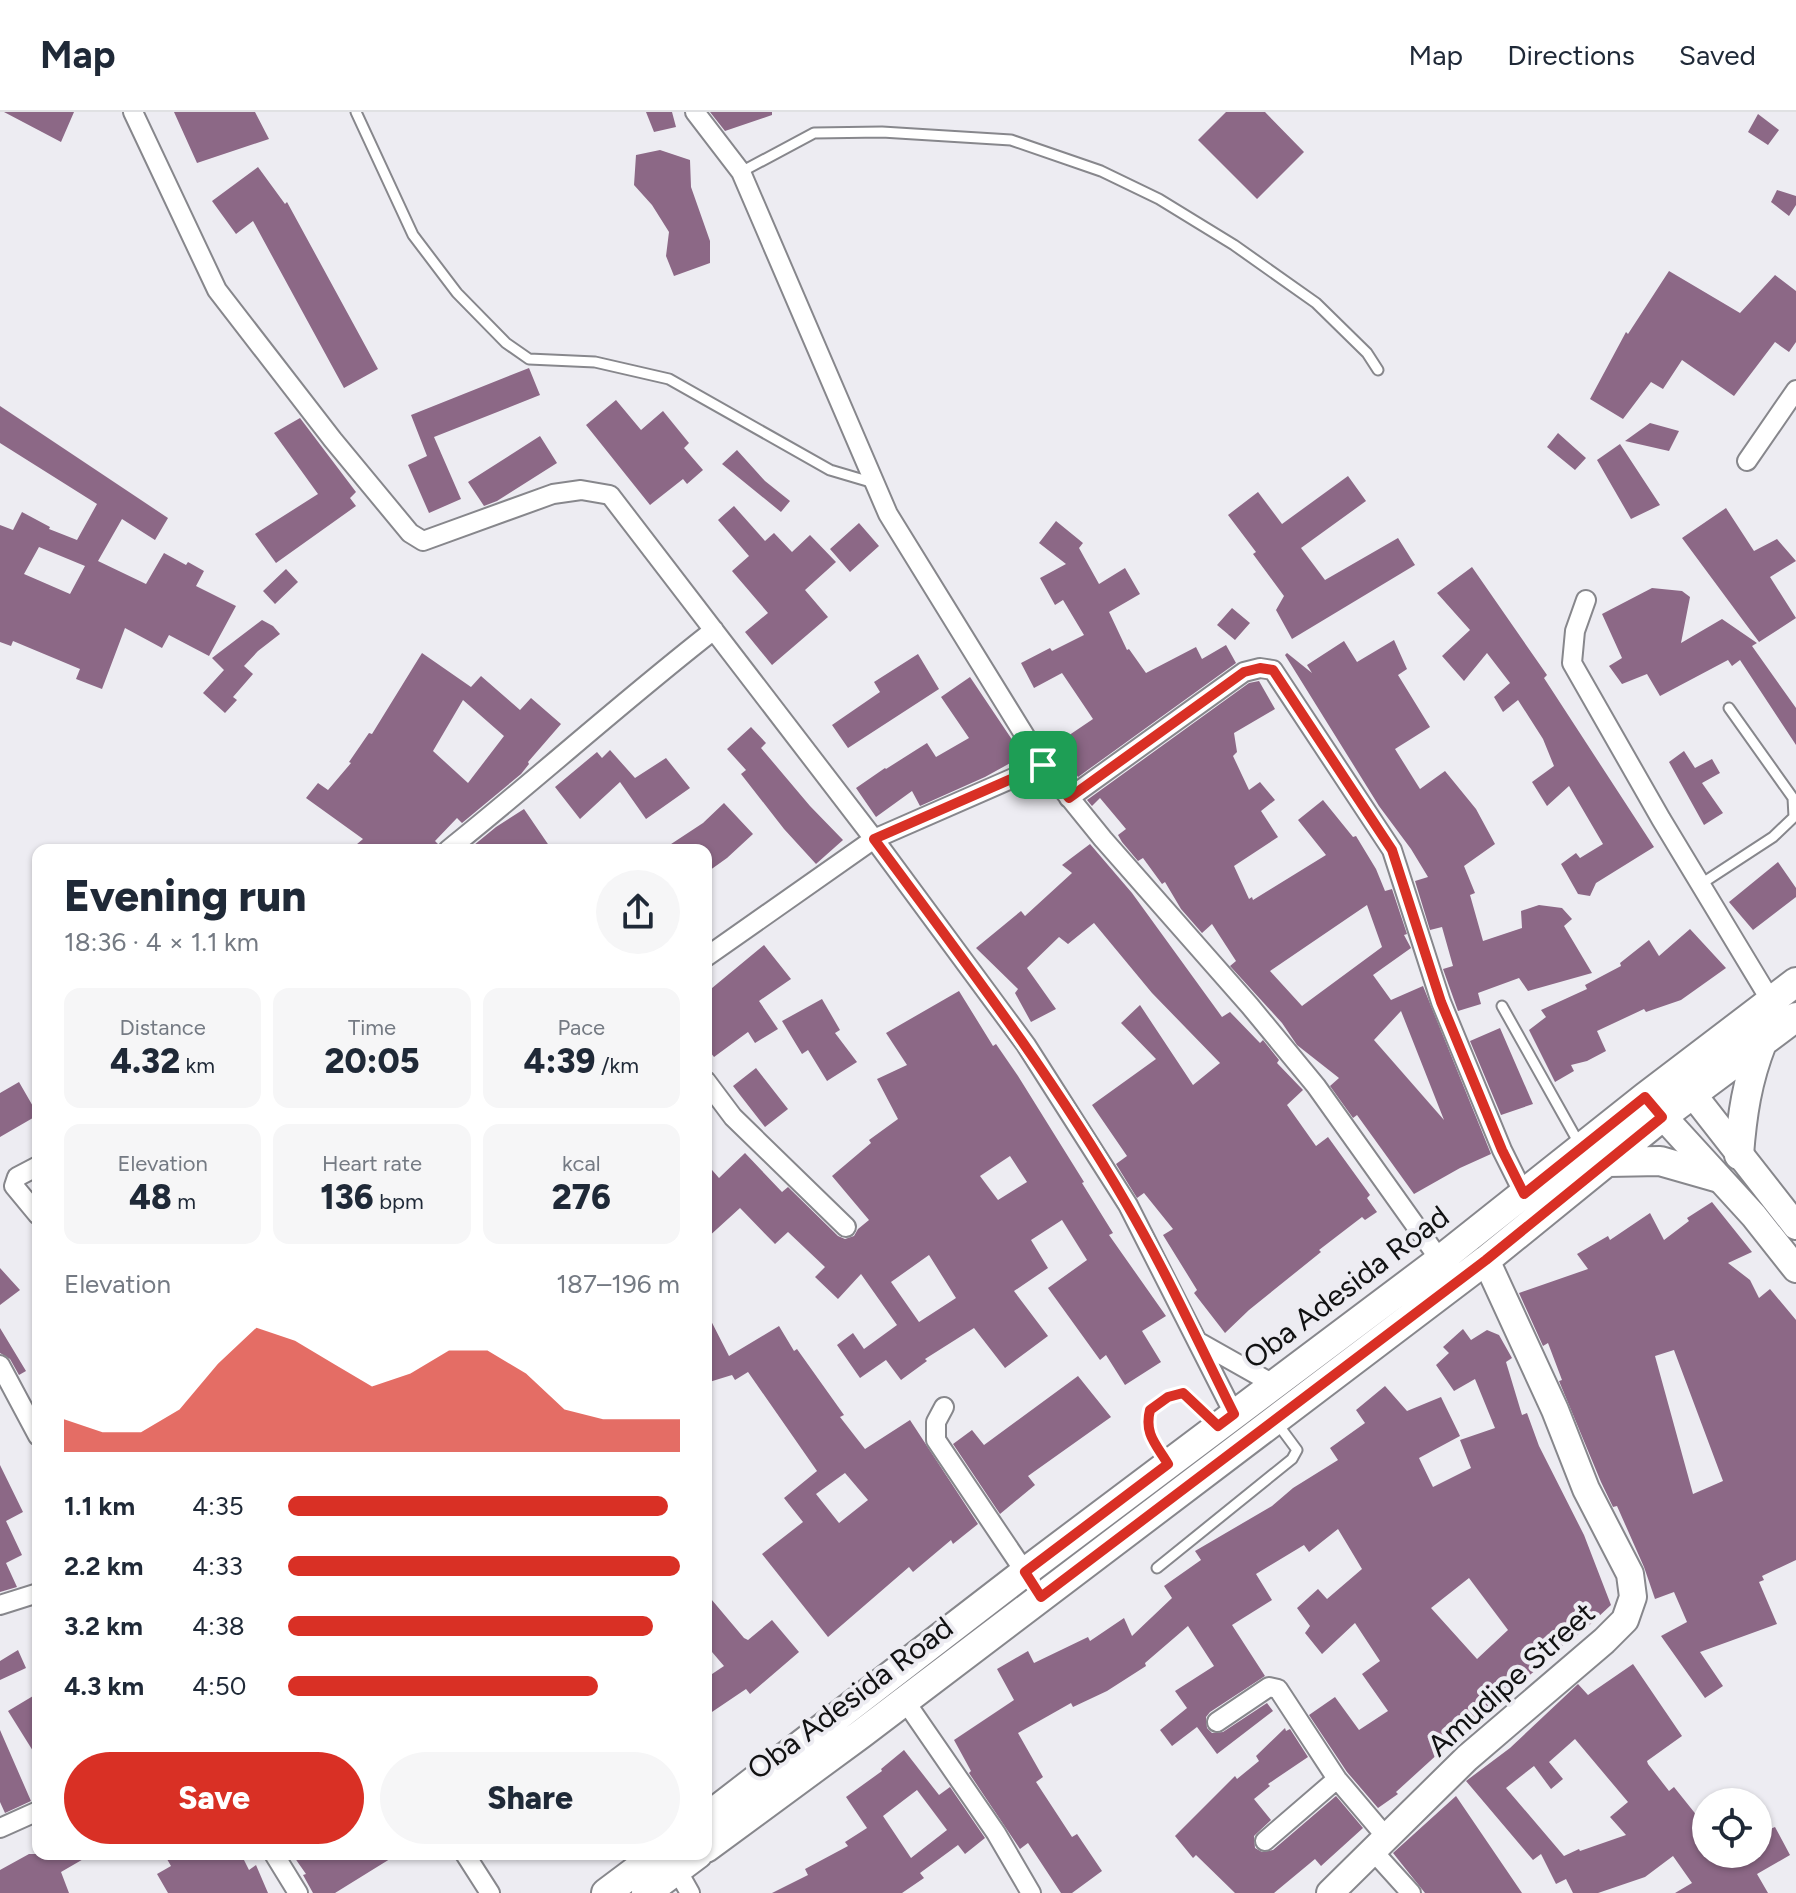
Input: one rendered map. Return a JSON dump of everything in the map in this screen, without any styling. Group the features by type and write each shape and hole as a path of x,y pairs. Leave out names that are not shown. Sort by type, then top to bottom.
{"main road":[{"name":"Oba Adesida Road","path":"712,1813 1025,1572 1440,1260 1581,1148 1654,1107 1684,1084 1771,1001 1796,982"},
{"name":"Oba Adesida Road","path":"1684,1084 1763,1042 1796,1017"},
{"path":"1739,1155 1750,1075 1763,1042"},
{"name":"Oba Adesida Road","path":"712,1844 1486,1260 1608,1162 1654,1107"},
{"path":"1608,1162 1660,1161 1716,1177"},
{"path":"606,1893 681,1868"},
{"path":"646,1893 681,1868"}],"street":[{"path":"133,112 217,290 333,440 410,533 423,541 553,494 581,490 610,495 874,839 1026,1045 1078,1123 1128,1205 1197,1341 1226,1420"},
{"path":"695,112 741,172 888,514 1043,765 1316,1086 1440,1260"},
{"path":"1747,461 1796,390"},
{"path":"1586,600 1575,631 1572,663 1661,819 1771,1001"},
{"path":"455,844 714,630"},
{"path":"1069,798 1244,672 1260,668 1273,670 1392,850 1441,1002 1502,1150 1524,1194"},
{"path":"712,953 874,839 1043,765"},
{"path":"1684,1084 1796,1226"},
{"path":"712,1089 733,1117 846,1227"},
{"path":"1654,1107 1754,1216 1796,1269"},
{"path":"32,1169 17,1177 14,1186 32,1208"},
{"name":"Amudipe Street","path":"1330,1893 1467,1758 1604,1641 1625,1620 1633,1597 1630,1574 1586,1489 1555,1410 1486,1260"},
{"path":"1197,1341 1275,1385"},
{"path":"0,1365 32,1425"},
{"path":"944,1407 936,1422 936,1440 1041,1597"},
{"path":"0,1605 32,1595"},
{"path":"1217,1722 1269,1687 1284,1695 1411,1893"},
{"path":"905,1701 996,1833 1031,1893"},
{"path":"1265,1841 1337,1779"},
{"path":"0,1828 32,1814"},
{"path":"278,1860 298,1893"},
{"path":"469,1860 490,1893"}],"lane":[{"path":"356,112 413,235 457,293 506,343 529,359 595,362 669,379 830,470 874,483"},
{"path":"741,172 814,133 882,132 1011,140 1101,171 1159,199 1234,245 1316,303 1367,353 1378,370"},
{"path":"1701,884 1773,837 1795,816 1793,798 1729,708"},
{"path":"1502,1006 1581,1148"},
{"path":"1168,1464 1147,1424 1150,1410 1168,1397 1183,1393 1226,1420"},
{"path":"1157,1568 1292,1459 1297,1450 1275,1420"}],"building":[{"path":"4,112 74,112 61,142"},
{"path":"174,112 255,112 269,139 197,163"},
{"path":"646,112 672,112 676,127 654,132"},
{"path":"710,112 772,112 772,115 725,131"},
{"path":"1226,112 1265,112 1304,152 1257,199 1198,140"},
{"path":"1758,114 1779,130 1768,145 1748,132"},
{"path":"660,150 690,160 691,187 710,241 710,263 674,276 666,256 669,232 652,205 634,185 636,155"},
{"path":"258,167 285,204 287,202 378,369 344,388 253,221 236,234 212,201"},
{"path":"1777,190 1796,196 1796,205 1789,216 1771,202"},
{"path":"1669,271 1740,313 1775,275 1796,291 1796,342 1789,352 1775,342 1734,396 1682,360 1663,389 1651,382 1623,419 1590,399 1626,332 1628,334"},
{"path":"529,368 540,395 434,437 461,499 429,513 408,465 427,456 411,415"},
{"path":"616,400 641,430 663,411 689,443 684,448 703,470 687,484 683,479 650,505 586,425"},
{"path":"0,406 168,518 155,540 122,519 98,561 146,584 164,553 204,571 196,586 236,606 209,656 169,635 162,648 125,628 102,689 76,679 80,669 13,641 11,646 0,642 0,525 13,530 22,512 49,529 77,540 97,504 0,443","holes":["39,547 85,566 70,594 24,574"]},
{"path":"300,418 356,492 350,498 356,506 276,563 255,534 318,494 274,433"},
{"path":"1650,423 1679,431 1669,451 1625,441"},
{"path":"1558,433 1586,458 1575,470 1547,447"},
{"path":"540,436 557,463 484,506 468,482"},
{"path":"1620,444 1660,505 1631,519 1597,460"},
{"path":"737,450 765,481 790,501 781,512 722,464"},
{"path":"1348,476 1366,501 1301,548 1325,580 1398,538 1415,565 1292,639 1276,610 1284,596 1228,515 1258,492 1282,524"},
{"path":"734,506 765,541 774,533 792,552 810,535 836,562 805,590 828,617 772,665 745,632 768,613 732,571 749,556 718,520"},
{"path":"1726,508 1754,551 1777,539 1796,561 1770,577 1796,618 1759,642 1682,538"},
{"path":"1056,521 1083,543 1079,548 1099,584 1125,568 1140,594 1109,612 1127,650 1146,673 1196,647 1202,659 1226,645 1236,663 1078,777 1056,744 1093,719 1062,673 1034,688 1021,663 1084,635 1063,600 1055,605 1040,578 1066,564 1039,543"},
{"path":"859,523 879,546 850,572 830,549"},
{"path":"1472,567 1547,675 1544,678 1654,847 1596,883 1590,896 1578,894 1561,864 1576,853 1580,858 1603,844 1569,786 1547,806 1532,782 1554,766 1543,739 1518,700 1503,712 1494,697 1510,683 1487,653 1464,681 1442,656 1470,630 1437,593"},
{"path":"286,569 298,582 275,604 263,591"},
{"path":"1652,588 1682,591 1690,597 1681,643 1722,619 1757,643 1752,646 1796,708 1796,745 1740,660 1732,666 1728,660 1660,696 1647,674 1622,684 1609,666 1622,658 1602,614"},
{"path":"1232,608 1250,623 1235,640 1217,625"},
{"path":"262,620 280,634 244,666 253,674 233,697 237,700 225,713 203,693 224,670 212,658"},
{"path":"1394,640 1407,669 1398,675 1430,727 1395,749 1420,789 1445,771 1476,809 1495,844 1464,866 1475,893 1470,895 1483,941 1522,928 1521,911 1539,905 1562,908 1572,919 1564,926 1592,973 1528,991 1519,978 1478,993 1481,1004 1458,1011 1443,969 1453,966 1442,927 1430,930 1415,881 1428,877 1379,806 1285,655 1287,653 1312,673 1307,665 1344,641 1357,662"},
{"path":"422,653 471,687 481,676 520,710 531,698 561,724 521,774 462,823 457,818 435,841 438,844 357,844 363,839 306,798 318,783 328,790 351,763 369,733 372,734","holes":["463,700 504,736 468,783 433,751"]},
{"path":"918,654 939,689 848,748 832,725 880,692 874,682"},
{"path":"970,677 1023,756 920,806 912,791 876,817 856,788 927,743 936,757 969,738 941,697"},
{"path":"1259,681 1275,709 1234,733 1237,752 1233,756 1249,790 1260,782 1275,800 1261,811 1278,837 1234,866 1249,899 1252,897 1253,900 1326,855 1298,820 1323,800 1353,837 1356,836 1385,891 1392,889 1407,934 1404,935 1411,948 1373,975 1391,1000 1423,986 1491,1154 1414,1194 1357,1115 1353,1118 1330,1086 1339,1078 1297,1045 1282,1023 1230,966 1236,961 1212,924 1202,933 1181,909 1165,882 1162,884 1143,858 1138,861 1122,842 1118,835 1126,829 1100,798 1092,806 1087,800 1249,683","holes":["1367,905 1382,947 1302,1006 1270,971","1401,1011 1444,1120 1374,1040"]},
{"path":"751,727 766,743 761,748 843,840 816,864 741,774 746,770 727,749"},
{"path":"610,750 635,778 666,758 690,788 646,819 620,782 580,819 555,787 597,752 602,758"},
{"path":"1684,751 1695,768 1712,759 1720,773 1702,783 1723,813 1704,825 1669,762"},
{"path":"724,803 753,834 712,869 712,844 671,844 703,823"},
{"path":"524,809 548,844 475,844"},
{"path":"1090,844 1132,893 1222,1017 1230,1012 1260,1043 1263,1040 1279,1060 1277,1063 1303,1090 1287,1105 1316,1146 1328,1137 1370,1195 1367,1198 1377,1212 1365,1220 1362,1217 1319,1250 1321,1252 1225,1333 1194,1293 1197,1290 1163,1235 1173,1229 1144,1193 1137,1198 1116,1164 1127,1156 1092,1105 1156,1059 1121,1023 1140,1005 1193,1085 1220,1063 1152,993 1094,923 1068,944 1059,937 1027,968 1056,1009 1031,1022 1015,993 1018,989 976,948 1021,911 1025,916 1072,873 1062,865"},
{"path":"1778,862 1796,888 1796,897 1753,930 1729,902"},
{"path":"1690,929 1726,968 1681,1000 1646,1012 1644,1009 1597,1031 1606,1051 1571,1065 1574,1071 1555,1082 1529,1030 1546,1017 1541,1010 1587,989 1585,985 1621,966 1620,963 1649,940 1659,956"},
{"path":"764,945 791,979 759,1001 778,1029 755,1043 748,1032 714,1057 712,988"},
{"path":"959,991 993,1046 996,1044 1018,1076 1084,1182 1113,1233 1109,1235 1166,1316 1142,1331 1161,1362 1125,1385 1106,1355 1100,1360 1048,1288 1087,1260 1062,1220 1031,1240 1048,1268 1014,1291 1048,1336 1005,1368 974,1328 925,1359 927,1361 901,1380 886,1360 860,1378 837,1345 853,1333 864,1349 897,1325 861,1274 838,1299 815,1277 825,1267 788,1232 775,1244 740,1208 712,1234 712,1170 719,1178 745,1153 782,1192 788,1187 838,1236 845,1239 854,1236 869,1220 832,1176 871,1143 869,1140 898,1119 877,1079 907,1065 886,1033","holes":["1010,1156 1027,1182 998,1200 980,1176","929,1255 956,1298 919,1322 891,1282"]},
{"path":"822,999 840,1030 835,1033 857,1062 827,1081 808,1050 802,1054 782,1021"},
{"path":"1500,1028 1533,1104 1501,1115 1470,1041"},
{"path":"756,1068 788,1109 765,1127 733,1086"},
{"path":"19,1082 32,1105 32,1118 0,1137 0,1093"},
{"path":"1712,1202 1752,1252 1728,1263 1750,1280 1759,1298 1770,1289 1796,1320 1796,1560 1762,1576 1764,1580 1759,1582 1777,1624 1700,1652 1723,1686 1705,1698 1661,1636 1687,1622 1674,1592 1655,1599 1617,1506 1613,1507 1601,1482 1559,1381 1562,1380 1548,1343 1543,1346 1519,1293 1588,1269 1577,1254 1608,1236 1610,1240 1650,1213 1664,1240 1689,1221 1687,1218","holes":["1674,1350 1723,1481 1693,1494 1655,1356"]},
{"path":"0,1268 20,1290 0,1305"},
{"path":"712,1323 729,1356 779,1326 865,1449 910,1420 978,1524 953,1544 951,1540 913,1572 909,1567 828,1637 762,1554 803,1522 784,1498 817,1471 748,1372 735,1380 732,1375 712,1381","holes":["845,1473 868,1500 839,1523 816,1494"]},
{"path":"0,1328 26,1371 19,1375 10,1359 0,1353"},
{"path":"1463,1329 1471,1340 1487,1330 1499,1335 1512,1358 1506,1362 1522,1415 1527,1413 1539,1446 1584,1535 1611,1605 1582,1632 1533,1666 1536,1670 1511,1690 1507,1686 1474,1721 1396,1792 1398,1794 1378,1808 1347,1772 1309,1715 1335,1697 1359,1730 1388,1711 1362,1674 1380,1661 1355,1623 1322,1654 1305,1633 1310,1626 1297,1608 1318,1589 1327,1599 1362,1569 1338,1529 1309,1552 1304,1545 1256,1574 1272,1600 1232,1625 1265,1676 1210,1712 1206,1717 1207,1728 1212,1733 1223,1732 1267,1703 1273,1711 1217,1754 1197,1727 1172,1746 1160,1730 1187,1708 1175,1691 1214,1666 1188,1626 1145,1663 1146,1666 1107,1691 1073,1707 1071,1703 1018,1733 1043,1777 1036,1782 1072,1837 1077,1834 1102,1871 1072,1893 1061,1893 1028,1843 1020,1849 969,1773 971,1771 954,1740 1014,1700 997,1669 1028,1651 1034,1663 1088,1637 1090,1641 1124,1618 1132,1636 1172,1598 1164,1586 1201,1560 1195,1551 1272,1506 1293,1488 1338,1460 1330,1448 1365,1423 1356,1410 1385,1386 1407,1411 1441,1397 1460,1436 1419,1458 1433,1487 1471,1468 1460,1440 1495,1428 1475,1379 1454,1391 1436,1365 1449,1353 1443,1347","holes":["1469,1578 1508,1630 1477,1659 1431,1608"]},
{"path":"1078,1376 1111,1417 1028,1476 1035,1485 1000,1514 953,1444 972,1430 984,1445"},
{"path":"0,1465 23,1512 6,1521 22,1555 6,1563 17,1587 0,1592"},
{"path":"712,1600 744,1638 748,1640 772,1620 799,1652 750,1694 746,1689 712,1712 712,1674 724,1666 712,1652"},
{"path":"18,1650 26,1668 0,1680 0,1661"},
{"path":"1633,1664 1682,1736 1647,1761 1669,1791 1674,1787 1692,1810 1692,1868 1767,1868 1757,1874 1768,1893 1675,1893 1692,1883 1673,1856 1645,1877 1598,1893 1573,1893 1566,1879 1556,1884 1541,1854 1533,1860 1466,1781 1510,1748 1578,1684 1588,1695","holes":["1575,1739 1628,1802 1610,1817 1626,1835 1564,1856 1506,1788 1534,1766 1551,1789 1563,1779 1549,1762"]},
{"path":"32,1697 32,1749 8,1711"},
{"path":"1285,1728 1286,1731 1290,1729 1308,1757 1268,1784 1270,1786 1254,1799 1271,1820 1254,1836 1255,1848 1262,1852 1273,1850 1336,1796 1363,1828 1321,1866 1315,1859 1274,1893 1235,1893 1196,1855 1193,1858 1175,1836 1235,1776 1237,1779 1259,1761 1256,1756"},
{"path":"0,1730 31,1801 5,1813 0,1802"},
{"path":"904,1750 939,1795 950,1787 985,1838 965,1854 958,1845 920,1873 924,1878 902,1893 772,1893 808,1875 805,1869 848,1846 845,1842 867,1828 846,1797","holes":["917,1790 947,1830 911,1858 883,1816"]},
{"path":"1456,1796 1522,1893 1425,1893 1393,1853"},
{"path":"1775,1827 1790,1855 1772,1865 1772,1828"},
{"path":"29,1854 32,1854 32,1860 82,1860 61,1872 69,1893 0,1893 0,1870"},
{"path":"168,1860 244,1860 249,1870 256,1865 268,1893 168,1893 157,1874 171,1866"},
{"path":"296,1860 388,1860 335,1893 313,1893 303,1875 306,1874"}],"route":[{"path":"1260,668 1273,670 1392,850 1441,1002 1502,1150 1524,1194 1645,1097 1662,1117 1486,1260 1041,1597 1025,1572 1168,1464 1147,1424 1150,1410 1168,1397 1183,1393 1218,1426 1234,1414 1128,1205 1078,1123 1026,1045 874,839 1043,765 1069,798 1244,672 1260,668"}]}
